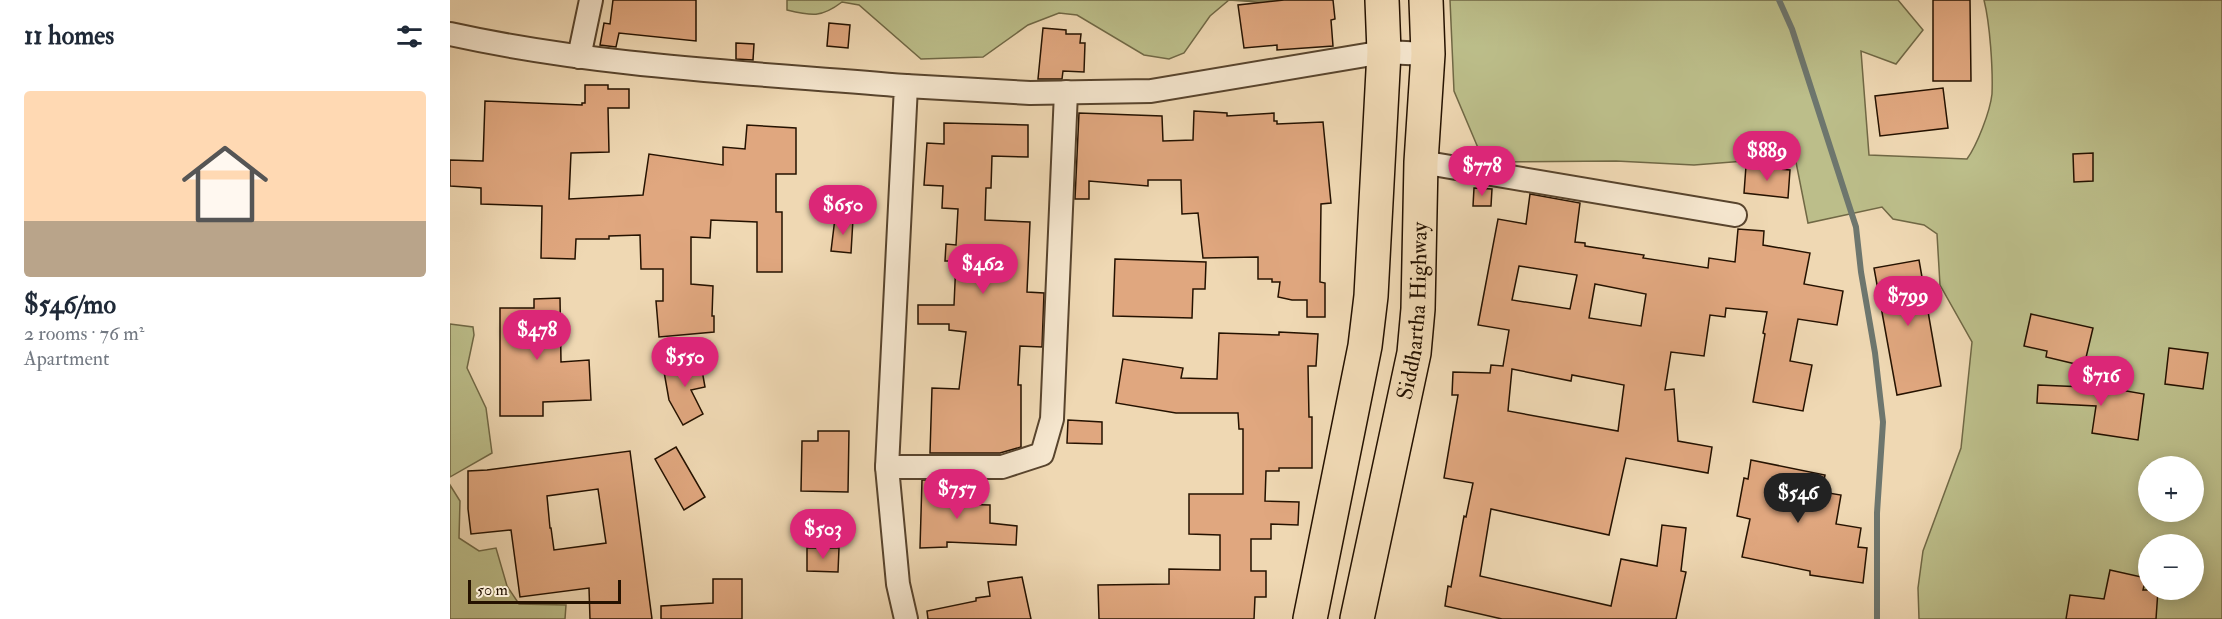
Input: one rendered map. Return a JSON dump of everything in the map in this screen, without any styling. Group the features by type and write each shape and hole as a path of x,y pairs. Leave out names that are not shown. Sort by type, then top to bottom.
{"highway":[{"name":"Siddhartha Highway","path":"1310,619 1365,346 1371,296 1384,52 1382,0"},
{"name":"Siddhartha Highway","path":"1357,619 1414,353 1418,309 1421,162 1428,54 1426,0"}],"street":[{"path":"579,57 591,0"},
{"path":"450,34 514,48 579,57 906,86 1030,93 1151,91 1384,52 1428,54"},
{"path":"906,86 887,467 898,584 906,619"},
{"path":"887,467 1002,467 1042,454 1052,419 1066,92"},
{"path":"1421,162 1735,215"}],"green space":[{"path":"787,0 1229,0 1210,16 1184,53 1169,59 1144,55 1077,15 1059,13 1028,25 983,57 921,59 859,5 842,2 822,13 803,14 787,10"},
{"path":"1229,0 1323,0 1302,5"},
{"path":"1450,0 1898,0 1923,30 1896,64 1861,51 1869,155 1967,159 1989,110 1992,94 1991,47 1984,0 2222,0 2222,619 1919,619 1918,588 1923,551 1961,448 1972,342 1940,285 1937,234 1924,225 1893,219 1882,207 1808,223 1795,157 1694,165 1616,161 1484,162 1454,91"},
{"path":"450,324 473,327 474,335 467,368 486,408 492,453 450,477"},
{"path":"450,485 460,501 459,538 479,551 496,548 507,586 519,604 566,605 565,619 450,619"}],"building":[{"path":"613,0 696,0 696,41 619,33 616,47 600,45 604,23 610,24"},
{"path":"1284,0 1333,0 1335,19 1331,20 1333,46 1277,50 1277,45 1244,48 1238,5"},
{"path":"1933,0 1970,0 1971,81 1933,81"},
{"path":"829,23 850,25 848,48 827,46"},
{"path":"1043,28 1066,30 1066,34 1081,34 1080,43 1085,43 1084,72 1063,71 1062,79 1038,79"},
{"path":"736,43 754,44 753,60 736,59"},
{"path":"585,85 608,85 608,89 629,89 629,108 608,108 609,152 571,153 569,199 643,195 649,154 723,165 723,147 745,149 747,125 796,128 796,174 776,174 776,212 782,212 782,272 757,272 757,222 711,220 710,238 691,237 691,284 713,286 714,332 659,337 656,301 663,301 663,269 641,269 640,235 609,236 609,239 576,239 575,259 541,258 542,206 481,204 481,188 450,186 450,160 483,161 485,101 582,105 585,103"},
{"path":"1943,88 1948,128 1880,136 1875,96"},
{"path":"1194,111 1227,113 1227,116 1274,113 1274,121 1277,121 1277,124 1323,122 1331,203 1321,204 1320,282 1325,283 1325,317 1307,317 1307,300 1278,297 1280,282 1272,282 1272,279 1258,279 1258,257 1203,258 1198,213 1182,214 1181,180 1148,180 1148,186 1089,181 1089,199 1075,199 1079,113 1162,116 1163,141 1193,140"},
{"path":"944,123 1028,125 1028,157 992,156 991,188 986,188 985,220 1030,222 1027,292 1044,293 1042,347 1020,346 1018,385 1021,385 1021,447 1000,453 930,453 932,388 959,389 966,332 949,330 949,324 918,324 918,305 954,305 956,261 945,261 946,244 956,245 958,209 942,208 943,186 924,185 927,143 944,144"},
{"path":"2093,153 2093,181 2074,182 2073,154"},
{"path":"1746,166 1790,170 1788,198 1744,193"},
{"path":"1474,188 1492,189 1491,206 1473,206"},
{"path":"1530,194 1580,203 1575,242 1585,243 1585,246 1644,255 1643,258 1708,268 1709,258 1735,262 1738,229 1764,231 1763,245 1810,253 1804,284 1843,291 1837,325 1798,319 1790,361 1812,365 1803,411 1753,402 1767,312 1726,308 1725,317 1710,315 1704,356 1671,352 1665,390 1674,389 1678,441 1712,447 1708,473 1626,458 1609,535 1491,509 1480,576 1611,606 1621,559 1657,566 1662,525 1686,528 1681,571 1686,572 1676,619 1502,619 1445,606 1473,483 1444,478 1458,395 1452,395 1453,372 1490,373 1491,365 1503,366 1509,330 1478,325 1498,219 1526,224","holes":["1519,266 1577,275 1570,309 1512,300","1595,284 1646,294 1641,326 1589,318","1512,369 1571,381 1572,375 1624,385 1618,431 1508,411"]},
{"path":"835,218 853,219 851,253 831,251"},
{"path":"1115,259 1206,262 1205,289 1193,289 1192,318 1113,316"},
{"path":"1919,260 1941,386 1897,395 1874,268"},
{"path":"560,298 561,362 589,360 591,400 543,402 543,416 500,416 500,308 534,308 534,299"},
{"path":"2031,314 2093,328 2084,366 2046,357 2047,351 2024,346"},
{"path":"1279,332 1318,334 1316,366 1308,366 1309,417 1312,417 1312,468 1279,468 1279,471 1266,471 1265,501 1299,502 1298,525 1271,524 1271,539 1251,539 1251,571 1266,571 1266,597 1255,597 1254,619 1099,619 1098,585 1169,584 1169,569 1220,570 1220,535 1189,534 1189,494 1243,494 1243,429 1239,429 1238,413 1176,413 1116,403 1123,359 1183,368 1181,378 1217,379 1219,333 1279,335"},
{"path":"2169,348 2208,353 2203,389 2165,384"},
{"path":"700,359 705,387 691,390 703,414 683,425 669,400 663,366"},
{"path":"2038,385 2109,388 2144,394 2138,440 2092,433 2096,406 2037,403"},
{"path":"1068,420 1102,422 1102,444 1067,443"},
{"path":"818,431 849,431 848,492 801,491 802,441 818,441"},
{"path":"676,447 705,497 684,510 655,459"},
{"path":"630,451 652,619 590,619 589,588 520,597 511,530 471,534 468,509 468,471","holes":["598,489 606,543 554,550 547,496"]},
{"path":"1751,460 1825,475 1822,492 1841,495 1836,524 1861,528 1858,547 1867,548 1863,583 1810,575 1810,571 1742,557 1750,519 1737,516 1744,478 1748,479"},
{"path":"922,480 955,480 954,504 990,505 990,523 1017,526 1016,545 947,542 947,547 920,548"},
{"path":"807,548 839,548 838,572 807,571"},
{"path":"2110,570 2138,576 2138,600 2157,600 2156,619 2066,619 2070,595 2104,599"},
{"path":"1022,577 1031,619 928,619 927,611 990,596 988,582"},
{"path":"713,579 742,579 742,619 661,619 661,606 713,603"}],"waterway":[{"path":"1779,0 1792,29 1856,227 1883,422 1877,513 1877,619"}]}
